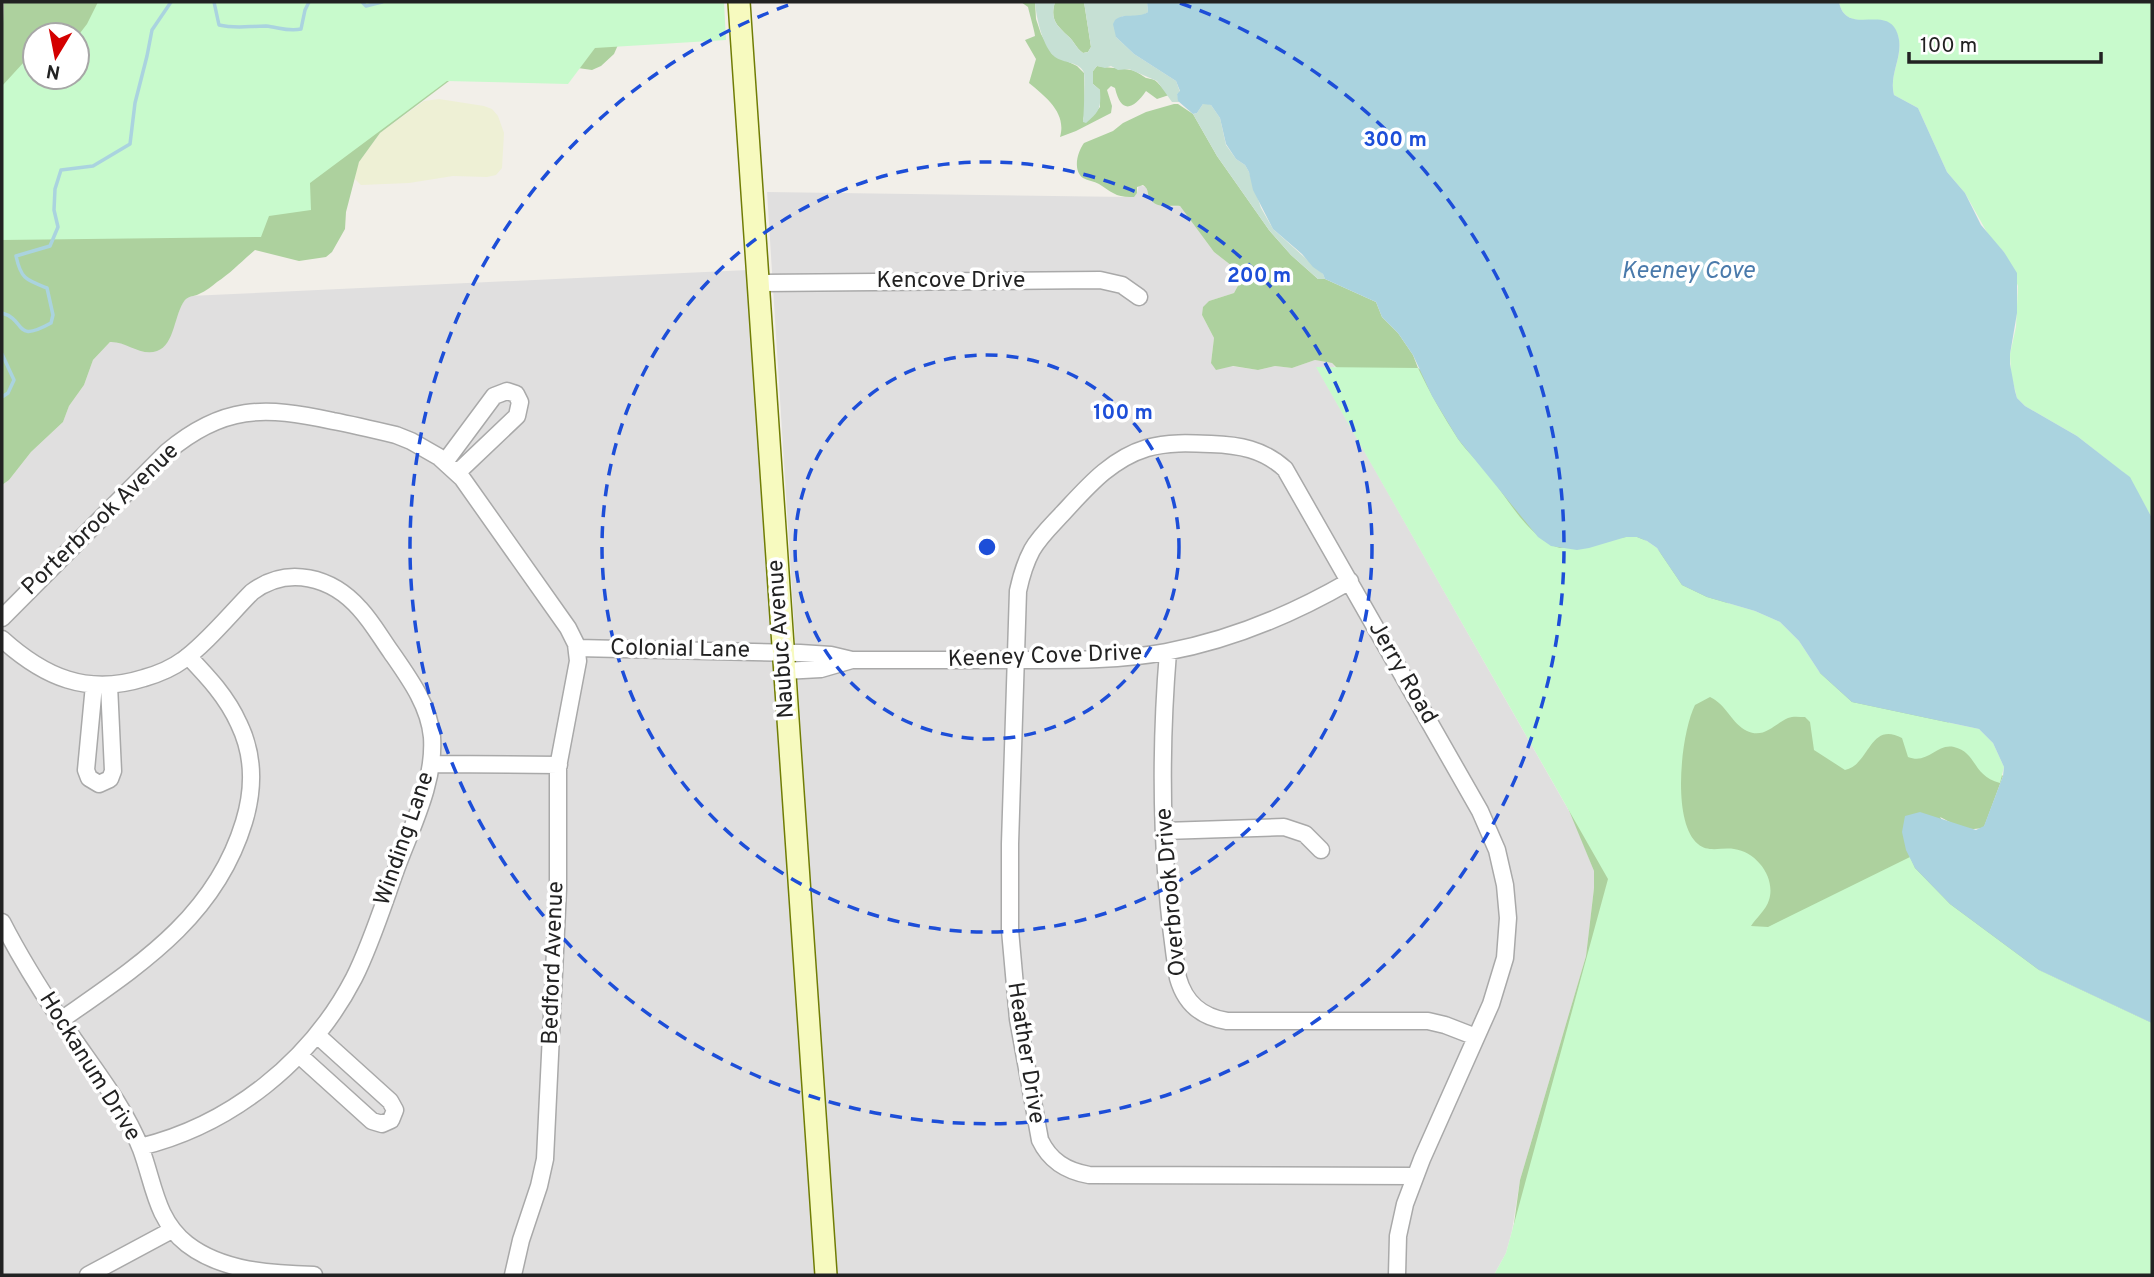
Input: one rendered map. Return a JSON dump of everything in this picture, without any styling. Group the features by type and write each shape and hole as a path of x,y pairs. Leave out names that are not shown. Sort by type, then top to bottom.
{"main road":[{"name":"Naubuc Avenue","path":"738,2 826,1275"}],"street":[{"name":"Kencove Drive","path":"759,283 1100,280 1122,285 1139,296"},
{"path":"444,462 494,396 507,391 516,394 520,402 517,415 457,473"},
{"name":"Porterbrook Avenue","path":"2,618 167,452 197,430 226,417 270,411 303,414 396,435 426,449 444,462 472,489 568,628 577,648"},
{"name":"Jerry Road","path":"1015,660 1018,591 1026,564 1037,542 1106,469 1130,455 1156,446 1179,443 1230,444 1249,448 1271,458 1290,476 1480,811 1498,855 1507,900 1507,943 1496,991 1415,1176 1399,1225 1397,1275"},
{"name":"Winding Lane","path":"2,639 24,658 47,672 70,681 101,685 138,680 157,674 188,656 251,592 263,584 293,576 310,578 325,583 347,597 364,613 415,687 431,729 431,764 423,798 366,951 345,994 317,1035 299,1055 258,1091 224,1114 182,1134 140,1147"},
{"name":"Keeney Cove Drive","path":"784,661 821,669 852,660 1109,659 1168,652 1199,645 1259,625 1350,581"},
{"name":"Colonial Lane","path":"577,648 784,661"},
{"name":"Bedford Avenue","path":"513,1275 524,1227 539,1186 546,1147 558,889 559,765 578,661 577,648"},
{"name":"Overbrook Drive","path":"1168,652 1164,734 1166,871 1178,978 1186,997 1198,1011 1215,1019 1431,1021 1476,1037"},
{"path":"61,1020 136,967 177,932 219,879 242,829 249,802 251,779 250,758 244,736 225,699 188,656"},
{"name":"Heather Drive","path":"1015,660 1010,863 1012,953 1018,1019 1036,1128 1048,1154 1072,1171 1097,1176 1415,1176"},
{"path":"101,685 113,771 110,779 99,783 89,778 86,770 101,685"},
{"path":"431,764 559,765"},
{"path":"1164,831 1284,827 1300,831 1321,850"},
{"name":"Hockanum Drive","path":"2,922 33,977 116,1101 140,1147 157,1204 173,1230 192,1248 225,1263 266,1272 314,1275"},
{"path":"299,1055 372,1121 382,1124 391,1120 395,1110 390,1101 317,1035"},
{"path":"88,1275 173,1230"}],"shaded area":[{"path":"1139,185 1146,187 1149,196 1164,207 1180,206 1214,252 1232,266 1241,280 1234,293 1209,301 1202,315 1214,338 1211,363 1258,370 1275,366 1292,368 1315,360 1332,363 1335,367 1317,368 1573,818 1594,871 1586,956 1520,1180 1506,1253 1494,1275 835,1275 767,192 1128,197 1137,193"},
{"path":"748,270 817,1275 2,1275 2,485 31,452 63,422 69,406 84,385 93,360 110,342 119,342 145,352 176,318 183,302 189,296"}],"green space":[{"path":"4,2 300,2 628,22 614,54 592,70 564,66 465,69 380,133 359,162 346,212 345,229 332,252 326,257 299,261 255,250 209,288 185,300 171,336 163,348 145,352 110,342 93,360 84,385 69,406 63,422 31,452 2,485"},
{"path":"98,2 724,2 726,40 595,48 568,84 447,81 310,183 311,210 269,216 261,237 2,240 2,86 21,65 21,91 91,91 91,21 88,21"},
{"path":"1021,2 1035,2 1036,19 1052,54 1077,66 1084,73 1083,120 1092,116 1100,107 1100,90 1093,84 1093,71 1097,66 1135,71 1156,81 1169,95 1157,99 1146,91 1137,102 1128,106 1121,102 1115,88 1111,86 1107,90 1112,106 1111,113 1060,137 1060,120 1054,106 1029,83 1036,59 1025,40 1035,36 1028,7"},
{"path":"1035,2 1055,2 1055,21 1083,53 1088,52 1091,47 1084,2 1147,2 1148,12 1145,14 1122,16 1116,37 1134,54 1176,81 1180,92 1177,94 1179,102 1172,102 1157,81 1129,69 1097,66 1093,71 1093,84 1100,90 1099,109 1086,123 1083,122 1084,73 1076,65 1058,59 1051,53 1041,32"},
{"path":"1055,2 1084,2 1091,47 1088,52 1083,53 1057,25 1053,13"},
{"path":"1839,2 2152,2 2152,518 2129,477 2077,436 2025,406 2017,398 2011,374 2010,354 2016,327 2018,286 2004,252 1989,236 1965,193 1947,172 1918,108 1894,95 1893,78 1899,55 1896,31 1891,24 1883,21 1849,18"},
{"path":"439,99 484,106 492,109 498,116 504,133 502,168 496,175 453,176 409,183 361,185 355,179 356,170 380,133 424,101"},
{"path":"1206,103 1211,105 1220,118 1226,145 1249,172 1261,208 1273,229 1323,274 1325,279 1318,279 1291,255 1269,230 1217,156 1193,114"},
{"path":"1174,104 1193,114 1217,156 1269,230 1291,255 1318,279 1325,279 1376,302 1382,317 1398,333 1413,355 1418,368 1820,673 1947,721 2003,776 1984,827 1967,828 1940,817 2039,970 2152,1023 2152,1275 1507,1275 1520,1180 1586,956 1594,871 1523,699 1338,369 1332,363 1315,360 1292,368 1275,366 1258,370 1233,366 1216,370 1211,363 1214,338 1202,315 1203,307 1209,301 1234,293 1241,280 1232,266 1214,252 1180,206 1161,206 1154,203 1143,185 1137,187 1134,197 1123,197 1080,175 1077,160 1084,143 1113,131 1146,112"},
{"path":"1316,367 1418,368 1462,444 1521,518 1549,544 1560,548 1626,537 1647,541 1657,548 1682,585 1707,597 1755,611 1780,622 1799,641 1820,673 1852,702 1979,729 1993,743 2004,767 2000,783 1984,775 1961,750 1954,747 1942,748 1915,759 1908,757 1902,738 1891,734 1876,739 1860,760 1845,770 1814,750 1810,722 1805,717 1790,717 1769,730 1753,733 1737,724 1716,700 1710,697 1695,705 1686,735 1681,777 1684,817 1690,833 1702,847 1742,851 1763,867 1770,883 1769,900 1751,926 1768,927 1910,857 1915,868 1950,904 2039,970 2152,1023 2152,1275 1494,1275 1506,1253 1608,879"}],"water":[{"name":"Keeney Cove","path":"1147,2 1839,2 1843,12 1849,17 1890,23 1899,38 1899,55 1893,78 1894,95 1918,108 1947,172 1965,193 1981,225 2004,252 2017,273 2017,313 2010,364 2017,398 2025,406 2077,436 2130,477 2152,518 2152,1023 2039,970 1950,904 1915,868 1906,850 1902,832 1905,816 1920,812 1976,830 1984,826 2004,767 1993,743 1979,729 1852,702 1820,673 1799,641 1780,622 1755,611 1707,597 1682,585 1657,548 1647,541 1626,537 1577,550 1551,546 1538,537 1458,439 1432,396 1413,355 1398,333 1382,317 1376,302 1325,279 1323,274 1273,229 1253,190 1249,172 1226,144 1220,118 1211,105 1203,104 1197,113 1193,114 1178,101 1177,94 1180,91 1176,81 1134,54 1116,37 1113,24 1115,20 1122,16 1148,12"}],"waterway":[{"path":"2,313 10,316 25,331 39,329 51,323 53,315 47,288 22,274 16,256 50,246 58,227 54,210 55,189 61,170 93,166 130,144 135,103 152,30 171,2"},
{"path":"214,2 219,25 266,26 292,30 301,29 309,2"},
{"path":"362,2 366,6 382,2"},
{"path":"2,354 14,380 8,393 2,397"}]}
